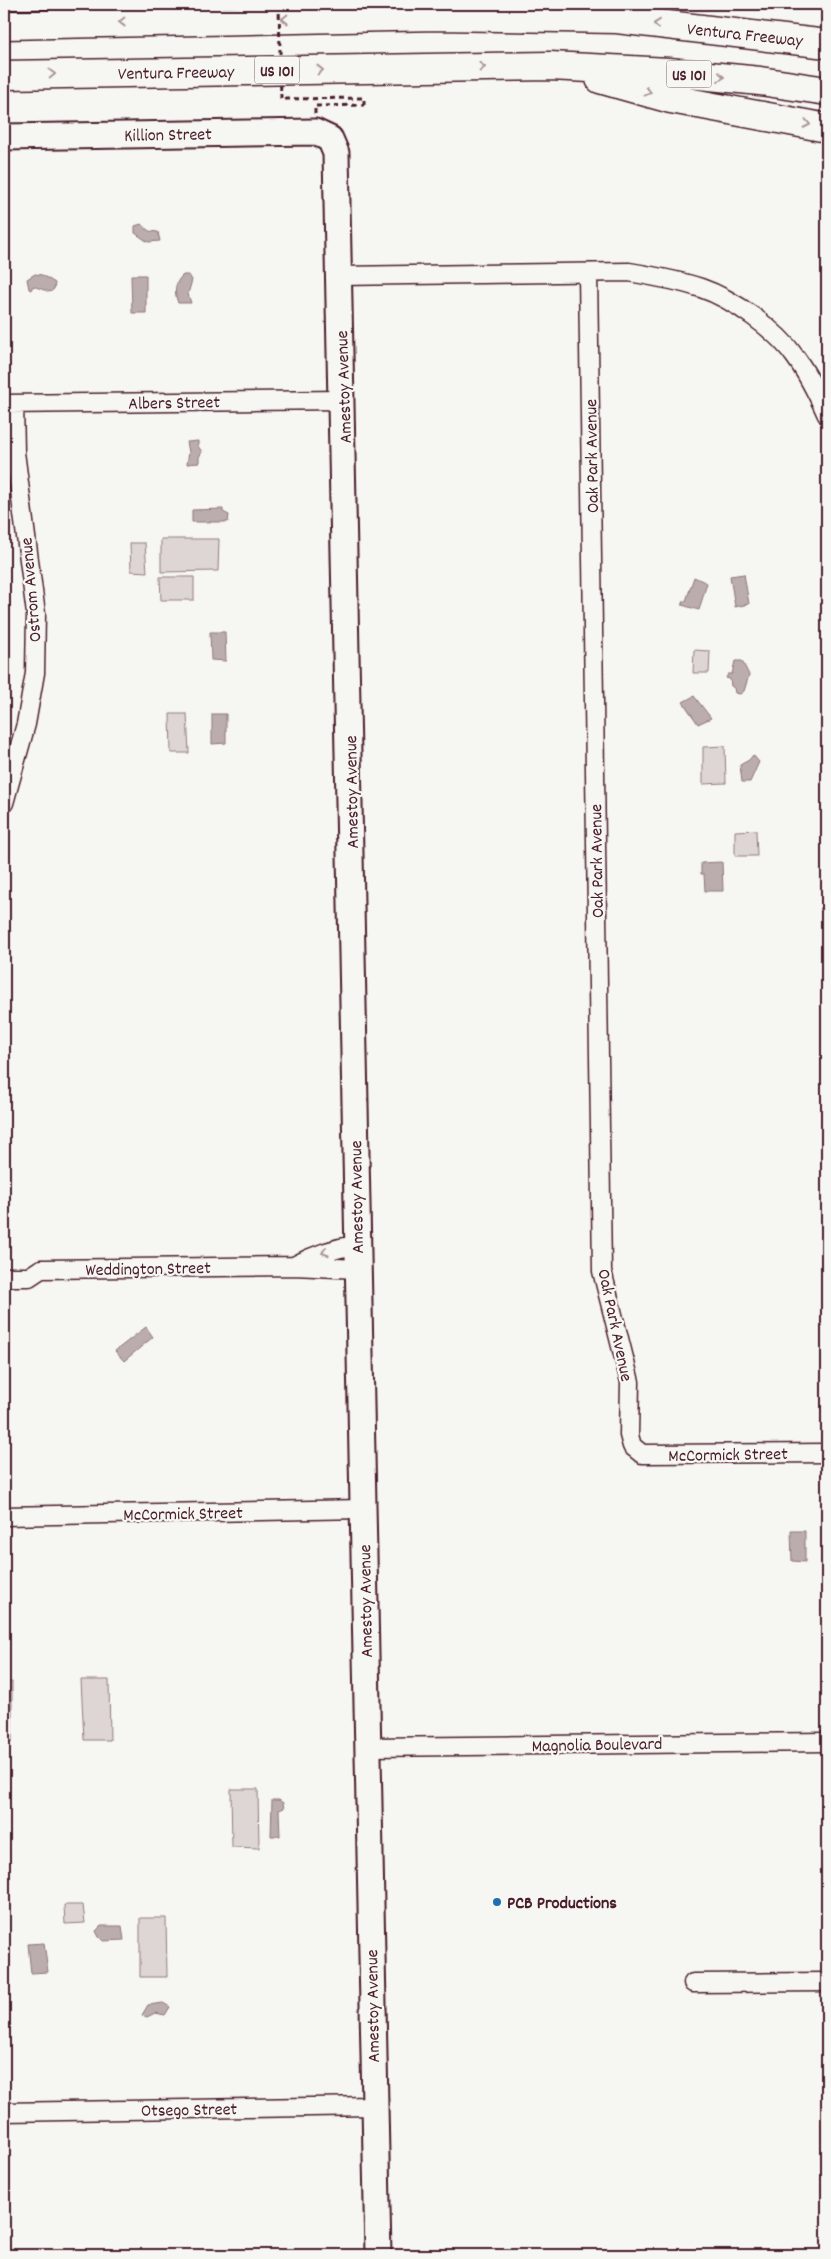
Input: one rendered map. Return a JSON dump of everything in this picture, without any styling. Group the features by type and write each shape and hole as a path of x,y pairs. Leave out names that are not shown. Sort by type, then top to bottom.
{"highway":[{"path":"438,16 511,4"},
{"name":"Ventura Freeway","path":"4,25 438,16 617,19 827,44"},
{"path":"550,66 671,99 827,128"},
{"name":"Ventura Freeway","path":"4,75 550,66 670,72 760,81 827,92"}],"street":[{"name":"Killion Street","path":"4,137 315,132 330,139"},
{"name":"Amestoy Avenue","path":"330,139 336,153 344,400 352,800 357,1245 378,2255"},
{"path":"340,276 629,272 702,288 731,302 767,328 795,356 816,388 827,415"},
{"name":"Oak Park Avenue","path":"588,273 602,1271 630,1382 629,1435 632,1446"},
{"name":"Albers Street","path":"9,404 344,400"},
{"name":"Ostrom Avenue","path":"4,803 26,724 35,673 36,614 9,404"},
{"name":"Weddington Street","path":"294,1266 330,1250 357,1245"},
{"name":"Weddington Street","path":"4,1277 29,1277 42,1269 294,1266 358,1269"},
{"name":"McCormick Street","path":"632,1446 642,1454 827,1453"},
{"name":"McCormick Street","path":"4,1516 363,1509"},
{"name":"Magnolia Boulevard","path":"367,1747 827,1742"},
{"path":"693,1983 827,1982"},
{"name":"Otsego Street","path":"4,2112 374,2106"}],"path":[{"path":"280,4 281,99 364,98 364,104 315,106"}],"shaded area":[{"path":"141,224 149,231 158,232 160,241 148,242 135,233 135,226"},
{"path":"35,274 42,275 55,283 54,289 50,292 33,286 31,290 29,289 27,279"},
{"path":"131,275 146,275 146,313 132,313"},
{"path":"183,275 189,275 192,280 188,294 191,303 178,303 175,291 176,284"},
{"path":"198,441 198,446 202,452 199,457 199,463 187,464 189,452 187,442"},
{"path":"223,509 223,512 229,515 228,522 192,522 192,510"},
{"path":"161,539 219,539 218,571 161,572"},
{"path":"130,543 145,543 147,572 131,571"},
{"path":"744,574 749,604 735,607 730,576"},
{"path":"160,577 194,577 194,600 161,600"},
{"path":"694,577 707,583 699,610 682,605 683,601 686,601"},
{"path":"210,632 225,632 226,661 211,660"},
{"path":"694,650 710,651 709,673 693,673"},
{"path":"735,661 742,661 749,675 744,691 740,694 735,693 730,679 726,678 728,674 732,674"},
{"path":"694,696 711,718 698,724 683,702"},
{"path":"170,714 187,714 189,753 171,753"},
{"path":"212,714 226,714 226,743 212,744"},
{"path":"725,746 726,783 703,784 703,747"},
{"path":"753,755 759,762 750,782 742,782 740,765 749,760"},
{"path":"756,830 757,856 735,856 735,831"},
{"path":"722,862 723,891 705,891 704,874 701,874 701,863"},
{"path":"146,1327 153,1337 124,1361 115,1351"},
{"path":"791,1531 805,1531 805,1562 792,1561"},
{"path":"81,1680 109,1680 110,1740 84,1740"},
{"path":"4,1682 12,1682 12,1742 4,1742"},
{"path":"231,1789 258,1789 259,1848 232,1847"},
{"path":"272,1800 279,1800 283,1803 284,1808 279,1810 280,1836 271,1836"},
{"path":"64,1905 83,1905 85,1923 65,1924"},
{"path":"140,1918 166,1918 167,1977 140,1977"},
{"path":"101,1926 122,1926 124,1940 103,1941 96,1931"},
{"path":"44,1943 48,1972 31,1973 28,1944"},
{"path":"163,2003 170,2007 165,2015 155,2013 147,2017 142,2015 148,2005"}],"place":[{"name":"PCB Productions","path":"497,1902"}]}
